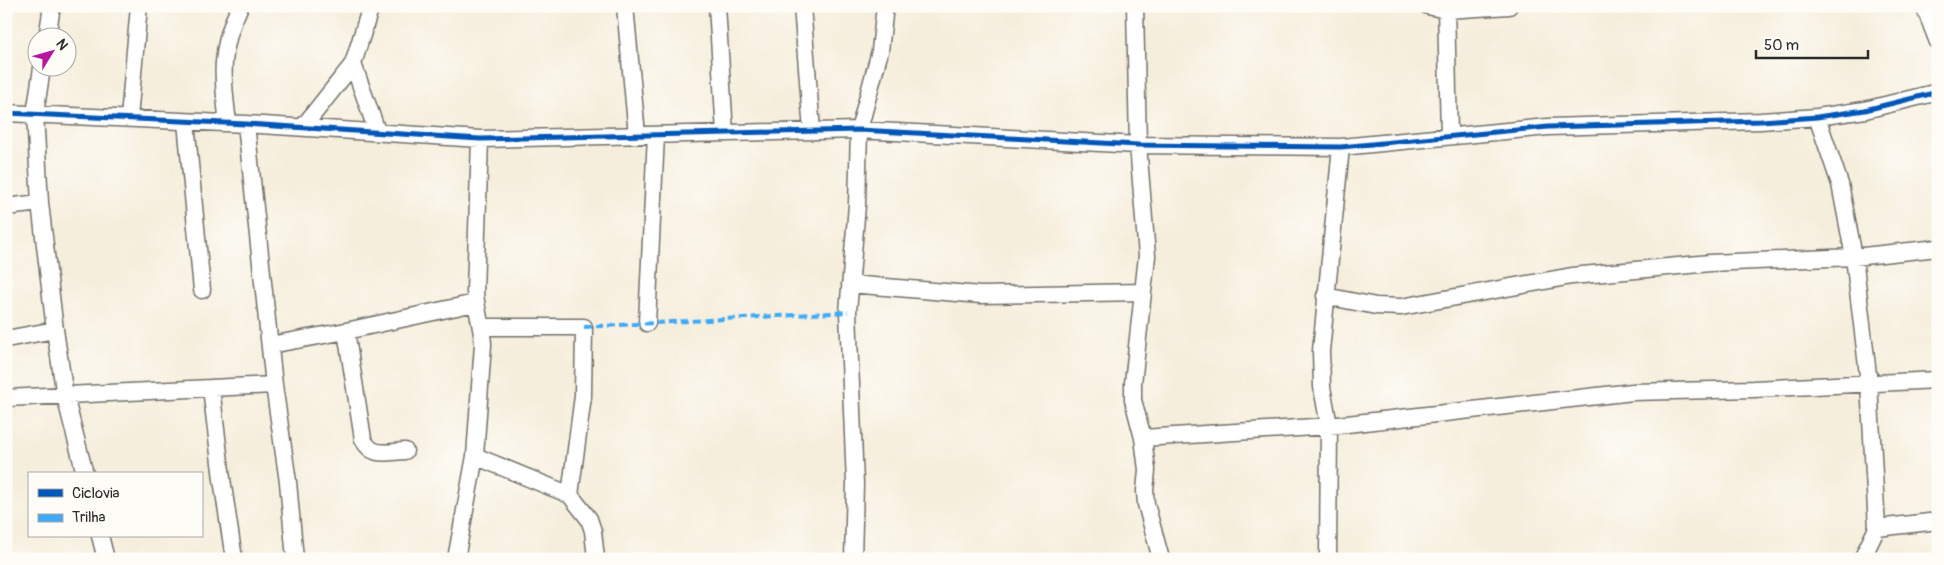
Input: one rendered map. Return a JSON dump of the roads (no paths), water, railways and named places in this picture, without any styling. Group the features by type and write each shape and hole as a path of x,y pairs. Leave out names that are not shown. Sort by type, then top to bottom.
{"street":[{"path":"49,28 52,6"},
{"path":"129,118 139,6"},
{"path":"228,123 223,63 232,24 240,6"},
{"path":"303,127 353,64 372,6"},
{"path":"625,6 637,135"},
{"path":"717,6 725,133"},
{"path":"802,6 812,131"},
{"path":"854,559 854,484 848,312 857,205 859,130 880,51 885,6"},
{"path":"1150,6 1134,6 1138,145 1147,256 1133,383 1133,400 1143,438 1146,470 1144,491 1146,504 1161,559"},
{"path":"1428,6 1446,8 1509,6"},
{"path":"1924,6 1938,42"},
{"path":"1446,8 1449,136"},
{"path":"353,64 377,132"},
{"path":"40,78 35,114 40,203 65,396 84,472"},
{"path":"6,113 303,127 480,139 859,130 1138,145 1340,147 1548,127 1761,121 1817,117 1865,110 1938,92"},
{"path":"1817,117 1840,184 1854,257 1869,383 1877,528 1862,559"},
{"path":"186,122 202,290"},
{"path":"246,124 274,386 288,482 295,559"},
{"path":"648,323 656,134"},
{"path":"456,559 476,456 484,344 482,327 475,302 480,139"},
{"path":"1328,559 1329,426 1322,387 1321,351 1340,147"},
{"path":"6,207 40,203"},
{"path":"1325,296 1376,306 1402,307 1572,276 1710,263 1854,257 1938,248"},
{"path":"850,284 981,295 1143,292"},
{"path":"270,345 346,331 475,302"},
{"path":"482,327 584,327 583,396 570,495"},
{"path":"6,339 55,330"},
{"path":"346,331 363,439 366,446 378,453 405,451"},
{"path":"1143,438 1329,426 1633,392 1938,380"},
{"path":"6,398 274,386"},
{"path":"211,388 234,559"},
{"path":"476,456 570,495 589,519 593,531 596,559"},
{"path":"1877,528 1938,520"},
{"path":"101,538 106,559"}]}
